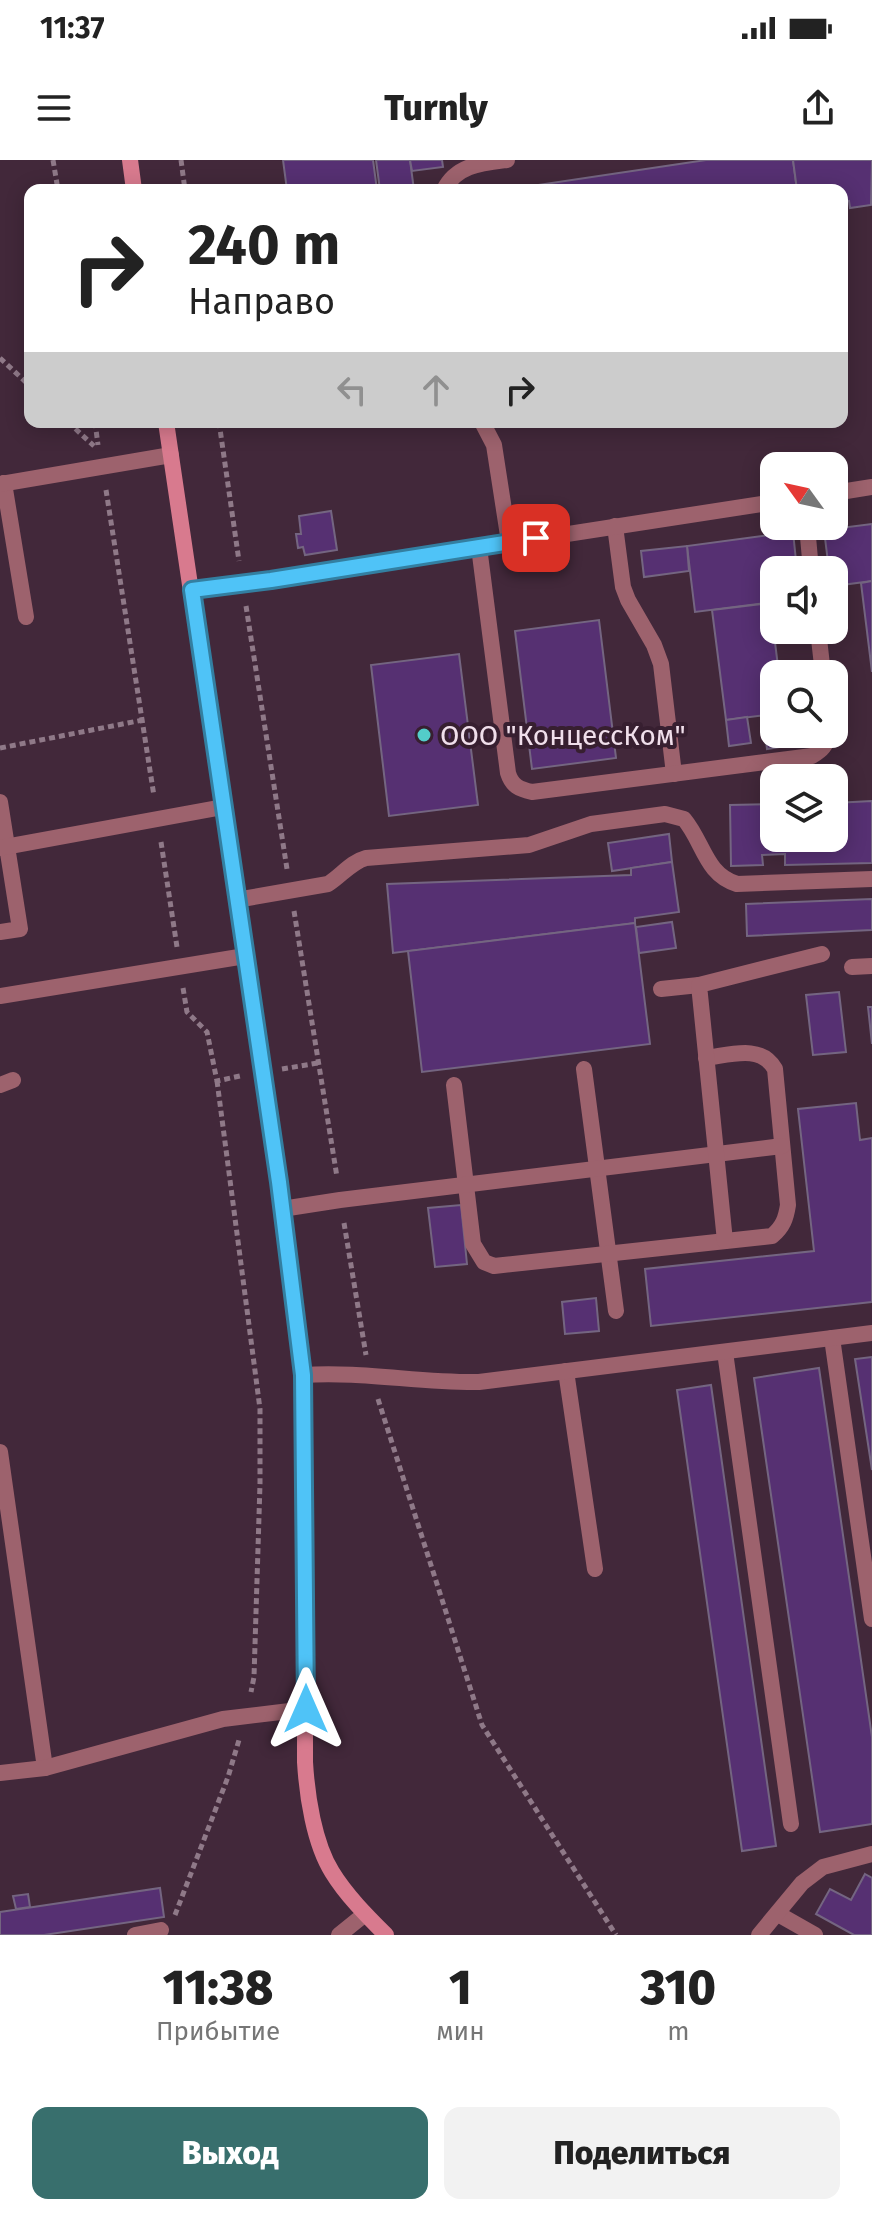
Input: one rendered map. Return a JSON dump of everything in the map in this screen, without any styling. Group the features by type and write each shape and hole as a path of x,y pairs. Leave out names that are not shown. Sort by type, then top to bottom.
{"street":[{"path":"130,160 133,184"},
{"path":"447,184 459,172 473,165 507,160"},
{"path":"167,428 282,1209 303,1375 307,1797 316,1833 331,1871 386,1935"},
{"path":"485,428 494,445 509,542"},
{"path":"26,617 2,483 171,455"},
{"path":"848,491 872,487"},
{"path":"192,590 760,504"},
{"path":"615,526 623,587 661,664 674,774"},
{"path":"479,547 508,773 512,783 521,789 532,792 812,756 823,748"},
{"path":"0,802 3,847 20,929 0,932"},
{"path":"3,847 223,807"},
{"path":"236,900 328,884 366,858 529,845 591,824 665,814 684,819 720,877 737,884 872,879"},
{"path":"661,989 699,985 822,954"},
{"path":"0,996 245,956"},
{"path":"852,967 872,966"},
{"path":"699,985 725,1241"},
{"path":"454,1085 473,1244 484,1262 494,1266 772,1236 780,1230 788,1205 775,1069 770,1060 759,1054 745,1052 706,1058"},
{"path":"584,1069 616,1311"},
{"path":"282,1209 782,1146"},
{"path":"303,1375 329,1373 444,1383 479,1382 872,1333"},
{"path":"832,1338 872,1619"},
{"path":"725,1352 791,1824"},
{"path":"566,1371 595,1569"},
{"path":"0,1452 45,1768"},
{"path":"0,1773 45,1768 210,1722 306,1709"},
{"path":"759,1935 802,1883 823,1867 871,1855"},
{"path":"339,1935 365,1914"},
{"path":"778,1914 815,1935"},
{"path":"135,1935 161,1930"}],"path":[{"path":"53,160 57,184"},
{"path":"181,160 184,184"},
{"path":"0,358 24,380"},
{"path":"74,428 99,451"},
{"path":"0,748 143,720"},
{"path":"161,1930 171,1922 181,1900 228,1777 254,1677 260,1409 217,1081"}],"building":[{"path":"283,160 373,160 376,184 286,184"},
{"path":"376,160 410,160 413,184 379,184"},
{"path":"410,160 442,160 443,167 412,171"},
{"path":"706,160 793,160 796,184 544,184"},
{"path":"793,160 872,160 871,205 850,208 848,184 796,184"},
{"path":"331,511 337,550 305,555 303,547 298,548 296,534 301,534 299,516"},
{"path":"872,524 872,581 848,584 848,556 827,556 825,540 848,540 848,527"},
{"path":"760,536 760,540 794,540 796,556 760,556 760,604 695,612 687,546"},
{"path":"687,546 689,571 644,577 641,551"},
{"path":"872,581 872,672 861,583"},
{"path":"760,604 760,644 775,644 777,660 760,660 760,716 726,720 712,610"},
{"path":"599,620 616,758 532,769 515,631"},
{"name":"ООО \"КонцессКом\"","path":"459,654 478,805 389,816 371,665"},
{"path":"747,717 751,743 729,746 726,720"},
{"path":"872,801 872,863 785,865 785,854 762,855 763,865 731,866 730,805 760,804 760,852 848,852 848,802"},
{"path":"669,834 672,862 612,871 608,843"},
{"path":"672,862 679,912 635,918 635,923 393,953 387,884 631,875 631,868"},
{"path":"872,899 872,930 747,936 746,904"},
{"path":"672,922 676,948 639,953 636,927"},
{"path":"635,923 650,1044 422,1072 408,951"},
{"path":"839,992 846,1052 813,1055 806,995"},
{"path":"868,1007 872,1007 872,1044"},
{"path":"856,1103 860,1140 872,1138 872,1302 651,1326 645,1269 814,1251 798,1109"},
{"path":"461,1205 467,1264 435,1267 428,1208"},
{"path":"596,1298 599,1331 565,1334 562,1302"},
{"path":"872,1357 872,1470 855,1359"},
{"path":"819,1368 872,1737 872,1824 820,1832 754,1378"},
{"path":"711,1385 776,1846 742,1851 677,1390"},
{"path":"865,1874 872,1878 872,1935 854,1935 816,1914 830,1889 851,1900"},
{"path":"160,1888 164,1917 44,1935 0,1935 0,1912"},
{"path":"28,1894 30,1907 16,1909 13,1896"}],"place":[{"name":"ООО \"КонцессКом\"","path":"424,735"}],"route":[{"path":"306,1709 303,1375 279,1182 192,590 536,538"}]}
